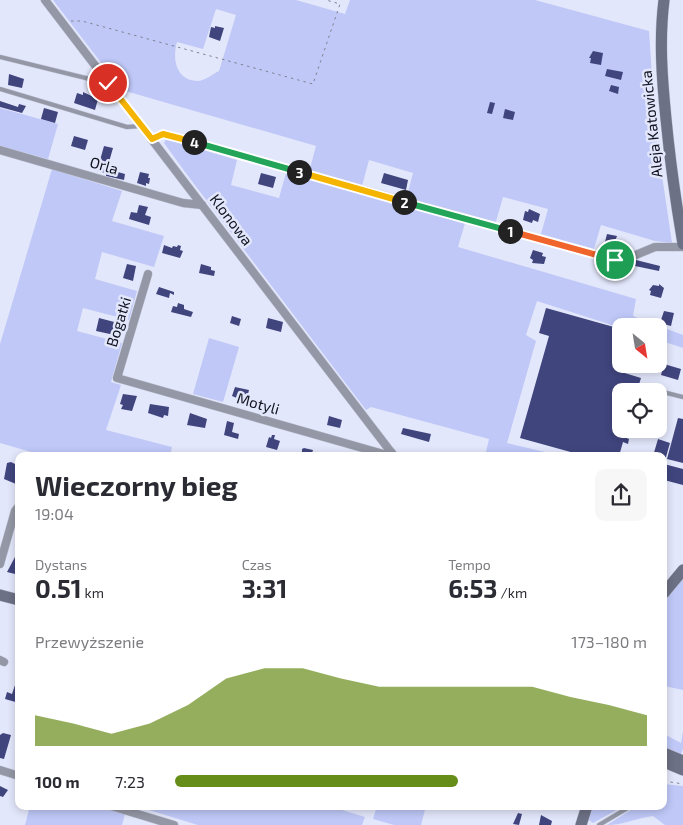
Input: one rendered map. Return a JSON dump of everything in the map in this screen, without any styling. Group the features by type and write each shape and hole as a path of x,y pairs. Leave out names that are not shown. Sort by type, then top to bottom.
{"street":[{"name":"Klonowa","path":"45,0 391,452"},
{"name":"Aleja Katowicka","path":"664,0 661,40 662,74 671,168 683,246"},
{"path":"152,139 163,134 615,260 626,259 655,247 683,246"},
{"name":"Orla","path":"0,150 183,203 202,205"},
{"name":"Bogatki","path":"116,378 148,274"},
{"name":"Motyli","path":"116,378 375,452"},
{"path":"0,564 15,511"},
{"path":"667,589 683,570"},
{"path":"0,595 15,599"},
{"path":"667,754 683,761"},
{"path":"667,763 683,770"},
{"path":"0,770 15,775"},
{"path":"124,810 174,825"},
{"path":"583,824 586,810"}],"lane":[{"path":"0,57 108,83"},
{"path":"0,89 127,127 141,126"},
{"path":"667,393 683,397"},
{"path":"599,825 624,810"}],"path":[{"path":"64,25 74,20 82,21 313,84 340,4 326,0"},
{"path":"667,782 683,784"}],"shaded area":[{"path":"53,0 296,0 345,14 350,0 535,0 649,31 656,135 672,243 655,241 601,225 594,249 541,234 548,209 503,197 495,225 406,200 413,173 369,160 362,186 309,172 316,146 122,90","holes":["216,9 236,15 219,71 200,81 191,80 180,73 177,68 175,55 177,42 203,49"]},
{"path":"0,108 58,124 48,159 0,146"},
{"path":"166,139 237,160 231,185 279,198 286,173 465,223 458,247 636,299 633,316 638,318 612,318 612,325 537,301 526,335 536,341 507,443 545,452 486,452 489,439 371,407 366,410 164,143"},
{"path":"52,169 122,191 112,221 164,236 154,267 102,252 95,279 137,291 129,320 83,308 77,331 122,343 111,382 121,385 106,430 172,447 171,452 31,452 0,443 0,344"},
{"path":"668,329 683,335 683,348 668,343"},
{"path":"209,338 239,347 223,402 193,394"},
{"path":"683,576 683,690 667,687 667,596"},
{"path":"683,731 683,749 680,757 667,749 667,736 681,743"},
{"path":"667,784 683,786 683,825 665,825 653,816 607,825 631,810 667,810"},
{"path":"29,810 112,810 125,814 122,825 25,825"},
{"path":"149,810 342,810 365,817 362,825 198,825"},
{"path":"376,810 425,810 421,825 394,825 373,819"},
{"path":"591,810 617,810 593,823 589,820"}],"building":[{"path":"215,26 224,28 220,41 209,37 211,27 215,28"},
{"path":"593,51 603,53 601,65 590,63 591,58 589,58"},
{"path":"607,69 623,72 621,80 605,76"},
{"path":"9,74 24,79 22,88 8,85"},
{"path":"611,85 619,87 618,94 609,91"},
{"path":"83,92 98,99 95,110 74,103 77,93 83,95"},
{"path":"0,101 18,107 19,104 26,106 22,113 0,107"},
{"path":"490,102 495,103 492,114 487,113"},
{"path":"44,108 58,112 55,123 41,119"},
{"path":"505,109 515,112 513,120 503,118"},
{"path":"74,136 88,140 85,150 71,146"},
{"path":"104,146 113,148 107,169 125,174 124,180 106,176 106,173 97,171"},
{"path":"140,172 149,174 149,184 146,183 146,186 137,183"},
{"path":"261,173 276,177 273,188 258,184"},
{"path":"384,173 408,180 406,190 381,183"},
{"path":"139,205 148,207 145,215 151,217 149,225 129,219 131,212 137,213"},
{"path":"529,209 540,214 538,222 533,220 532,223 523,220 525,211 528,212"},
{"path":"607,234 617,236 614,244 607,245 608,243 605,242"},
{"path":"164,245 172,248 173,246 181,246 180,250 183,251 180,258 162,253"},
{"path":"533,250 543,253 542,256 546,257 544,264 532,263 533,260 530,258"},
{"path":"636,260 660,266 659,271 635,266"},
{"path":"127,264 136,266 133,281 123,278"},
{"path":"201,264 211,267 211,270 215,271 214,276 199,273"},
{"path":"659,284 664,288 661,298 650,295 651,291 649,290 653,285 659,286"},
{"path":"159,287 174,292 174,295 170,293 169,298 156,294"},
{"path":"178,303 184,305 184,309 193,312 191,317 171,312 173,306 177,307"},
{"path":"546,308 612,326 612,373 625,373 641,378 639,383 612,383 612,438 629,439 628,444 623,442 620,452 571,452 520,438 549,336 539,333"},
{"path":"664,311 674,313 671,326 668,325 668,318 662,318"},
{"path":"232,316 241,319 239,326 230,323"},
{"path":"99,318 122,324 119,336 96,331"},
{"path":"268,318 283,322 281,332 266,328"},
{"path":"668,365 681,369 678,380 661,375 662,373 668,372"},
{"path":"235,387 249,390 246,402 232,396"},
{"path":"123,394 137,396 132,411 121,409 123,405 120,404"},
{"path":"150,404 169,407 168,416 164,415 163,418 148,413"},
{"path":"190,413 207,419 205,428 187,425"},
{"path":"329,416 342,420 340,428 327,425"},
{"path":"678,418 683,419 683,463 667,459"},
{"path":"227,421 234,423 232,432 239,434 238,439 224,435"},
{"path":"403,428 431,434 429,442 401,434"},
{"path":"272,435 275,435 274,439 280,441 277,450 266,447 269,437 271,438"},
{"path":"658,439 670,443 667,454 654,452"},
{"path":"302,449 313,450 312,452 302,452"},
{"path":"7,463 15,464 15,484 4,479"},
{"path":"667,465 683,469 683,485 667,481"},
{"path":"15,557 15,574 7,572"},
{"path":"15,685 15,702 5,699 7,692 12,694"},
{"path":"3,733 11,735 4,759 0,758 0,735"},
{"path":"0,786 8,790 3,797 0,796"},
{"path":"518,813 522,814 519,825 513,824"},
{"path":"541,815 552,821 551,825 539,825"}],"route":[{"path":"108,83 152,139 159,134 163,134 615,260"}]}
